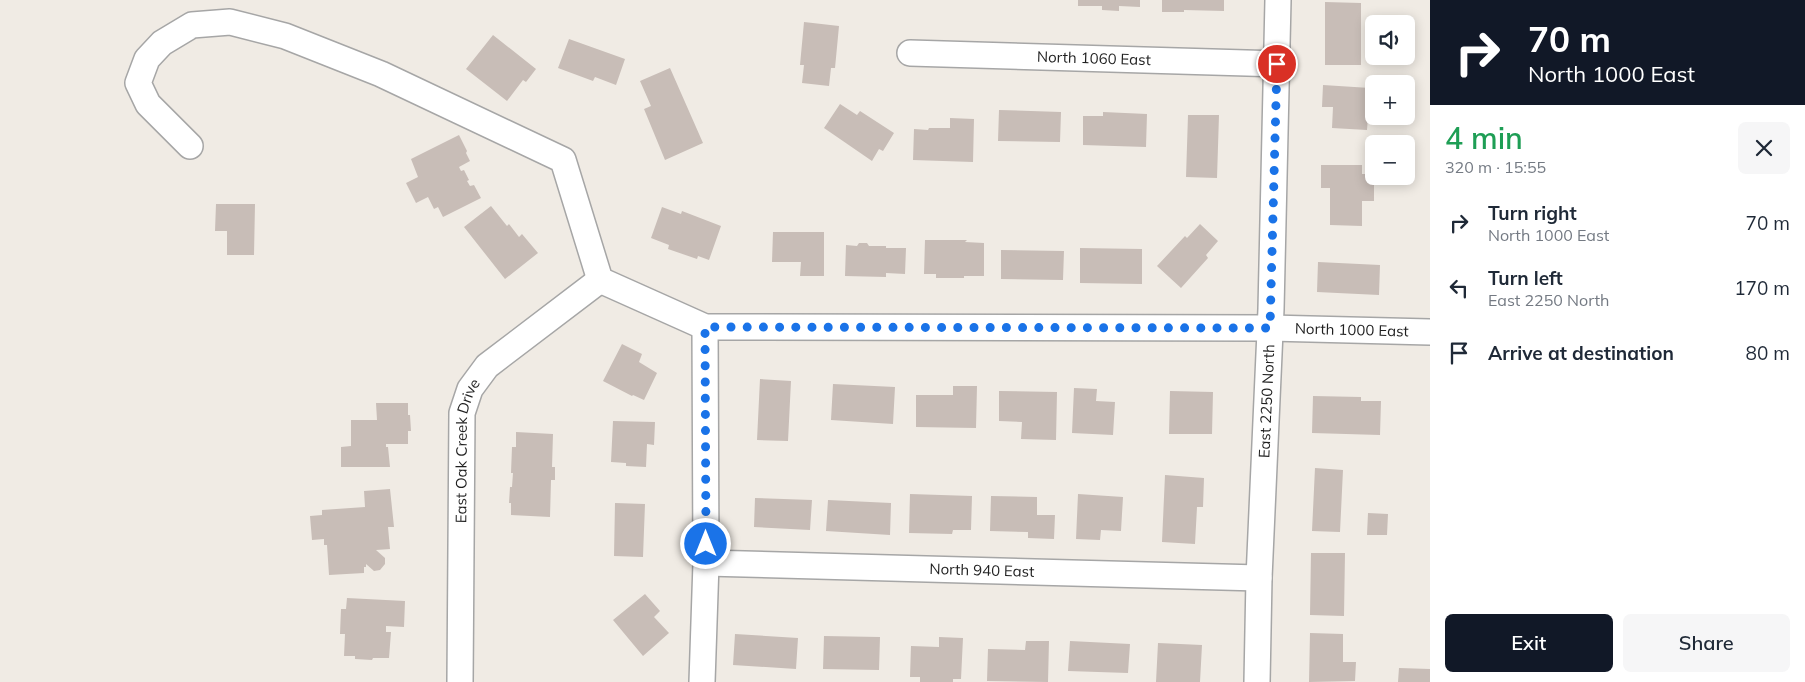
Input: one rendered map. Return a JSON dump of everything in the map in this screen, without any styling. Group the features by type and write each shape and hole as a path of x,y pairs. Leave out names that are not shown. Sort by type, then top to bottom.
{"street":[{"name":"East 2250 North","path":"1257,682 1259,578 1270,328 1278,0"},
{"path":"190,146 148,104 138,83 147,59 162,43 192,25 230,22 285,36 381,74 563,160 600,280"},
{"name":"North 1060 East","path":"910,53 1277,64"},
{"name":"North 1000 East","path":"600,280 705,327 1270,328 1430,332"},
{"name":"East Oak Creek Drive","path":"460,682 462,413 467,397 470,389 487,366 600,280"},
{"path":"702,682 706,564 705,327"},
{"name":"North 940 East","path":"706,564 1259,578"}],"building":[{"path":"1078,0 1140,0 1140,7 1119,6 1119,11 1102,10 1102,6 1078,6"},
{"path":"1162,0 1224,0 1224,11 1184,10 1184,12 1162,12"},
{"path":"1325,2 1361,3 1361,65 1325,65"},
{"path":"804,22 839,26 835,68 831,68 829,86 802,83 804,65 800,65"},
{"path":"493,35 536,69 526,82 523,80 507,101 466,69"},
{"path":"569,39 625,59 616,85 595,77 593,81 558,68"},
{"path":"670,68 703,143 665,160 644,109 651,106 640,81"},
{"path":"1323,85 1365,88 1365,125 1367,125 1367,130 1332,128 1333,107 1322,107"},
{"path":"840,104 857,115 860,111 894,133 883,151 879,149 872,161 824,128"},
{"path":"999,110 1061,112 1060,142 998,141"},
{"path":"1103,112 1147,114 1146,147 1083,145 1083,116 1103,116"},
{"path":"1188,115 1219,115 1217,178 1186,177"},
{"path":"950,118 974,119 973,162 913,160 914,129 950,128"},
{"path":"459,135 470,161 459,167 461,171 464,170 470,186 474,185 481,198 443,217 438,207 434,209 428,197 416,203 406,183 418,177 411,159"},
{"path":"1321,165 1362,165 1362,174 1365,174 1365,185 1374,185 1374,201 1362,201 1362,226 1330,225 1330,188 1321,188"},
{"path":"216,204 255,204 254,255 227,255 227,231 215,231"},
{"path":"491,206 507,226 509,224 519,237 522,234 538,253 505,279 464,227"},
{"path":"662,207 681,214 682,211 721,226 709,260 698,256 697,259 668,249 669,245 651,238"},
{"path":"1200,224 1218,241 1206,255 1208,258 1181,288 1157,266 1185,236 1187,238"},
{"path":"773,232 824,232 824,276 800,276 801,262 772,262"},
{"path":"925,240 967,240 965,242 984,243 984,276 936,278 936,274 924,274"},
{"path":"859,243 867,243 869,246 886,246 886,248 906,248 905,274 886,273 886,277 845,276 846,245 857,246"},
{"path":"1080,248 1142,249 1142,284 1080,283"},
{"path":"1001,250 1064,251 1063,280 1001,279"},
{"path":"1318,262 1380,265 1379,295 1317,292"},
{"path":"622,344 642,354 639,362 657,373 644,400 603,381"},
{"path":"760,379 791,381 788,441 757,440"},
{"path":"833,384 895,387 893,424 831,420"},
{"path":"953,386 977,386 976,428 916,427 916,395 953,395"},
{"path":"1074,388 1097,389 1096,401 1115,402 1113,435 1072,433"},
{"path":"999,391 1057,392 1056,440 1021,439 1022,422 999,421"},
{"path":"1170,391 1213,392 1212,434 1169,434"},
{"path":"1313,396 1361,397 1361,401 1381,401 1380,435 1312,433"},
{"path":"376,403 408,403 411,431 408,431 408,444 386,444 390,467 341,467 341,447 351,446 351,420 377,420"},
{"path":"613,421 655,422 654,445 647,444 646,467 626,466 626,463 611,462"},
{"path":"516,432 553,434 552,467 555,467 555,480 551,480 550,517 511,515 511,503 509,503 513,473 511,473 512,447 516,447"},
{"path":"1315,468 1343,470 1340,532 1312,531"},
{"path":"1165,475 1204,478 1203,507 1197,507 1195,544 1162,542"},
{"path":"390,489 394,527 388,527 390,549 376,550 385,558 385,564 380,570 374,571 366,564 364,573 329,575 327,545 324,545 324,539 312,540 310,516 322,515 322,510 365,507 364,491"},
{"path":"910,494 972,496 971,530 953,530 952,534 909,533"},
{"path":"1078,494 1123,497 1121,531 1101,530 1100,540 1076,539"},
{"path":"991,496 1037,497 1037,515 1055,515 1054,539 1028,538 1028,532 990,531"},
{"path":"755,498 812,500 810,530 754,527"},
{"path":"828,500 891,503 890,535 826,531"},
{"path":"615,503 645,504 643,557 614,556"},
{"path":"1368,513 1388,514 1387,535 1367,535"},
{"path":"1311,553 1345,553 1344,616 1310,615"},
{"path":"645,594 660,611 654,617 669,633 643,656 613,620"},
{"path":"347,598 405,601 404,627 386,626 386,632 391,632 389,658 373,658 372,660 355,659 355,656 344,656 345,634 340,634 341,609 346,609"},
{"path":"1310,633 1343,634 1343,662 1356,662 1355,681 1309,682"},
{"path":"735,634 798,638 796,669 733,665"},
{"path":"824,636 880,637 879,670 823,669"},
{"path":"939,637 963,638 961,679 953,679 953,682 920,682 920,677 910,677 911,646 939,647"},
{"path":"1026,641 1049,641 1048,682 987,681 988,649 1025,650"},
{"path":"1070,641 1130,644 1128,673 1068,671"},
{"path":"1158,643 1202,645 1200,682 1156,682"},
{"path":"1399,668 1430,669 1430,682 1398,682"}],"route":[{"path":"706,544 705,327 1270,328 1277,64"}]}
